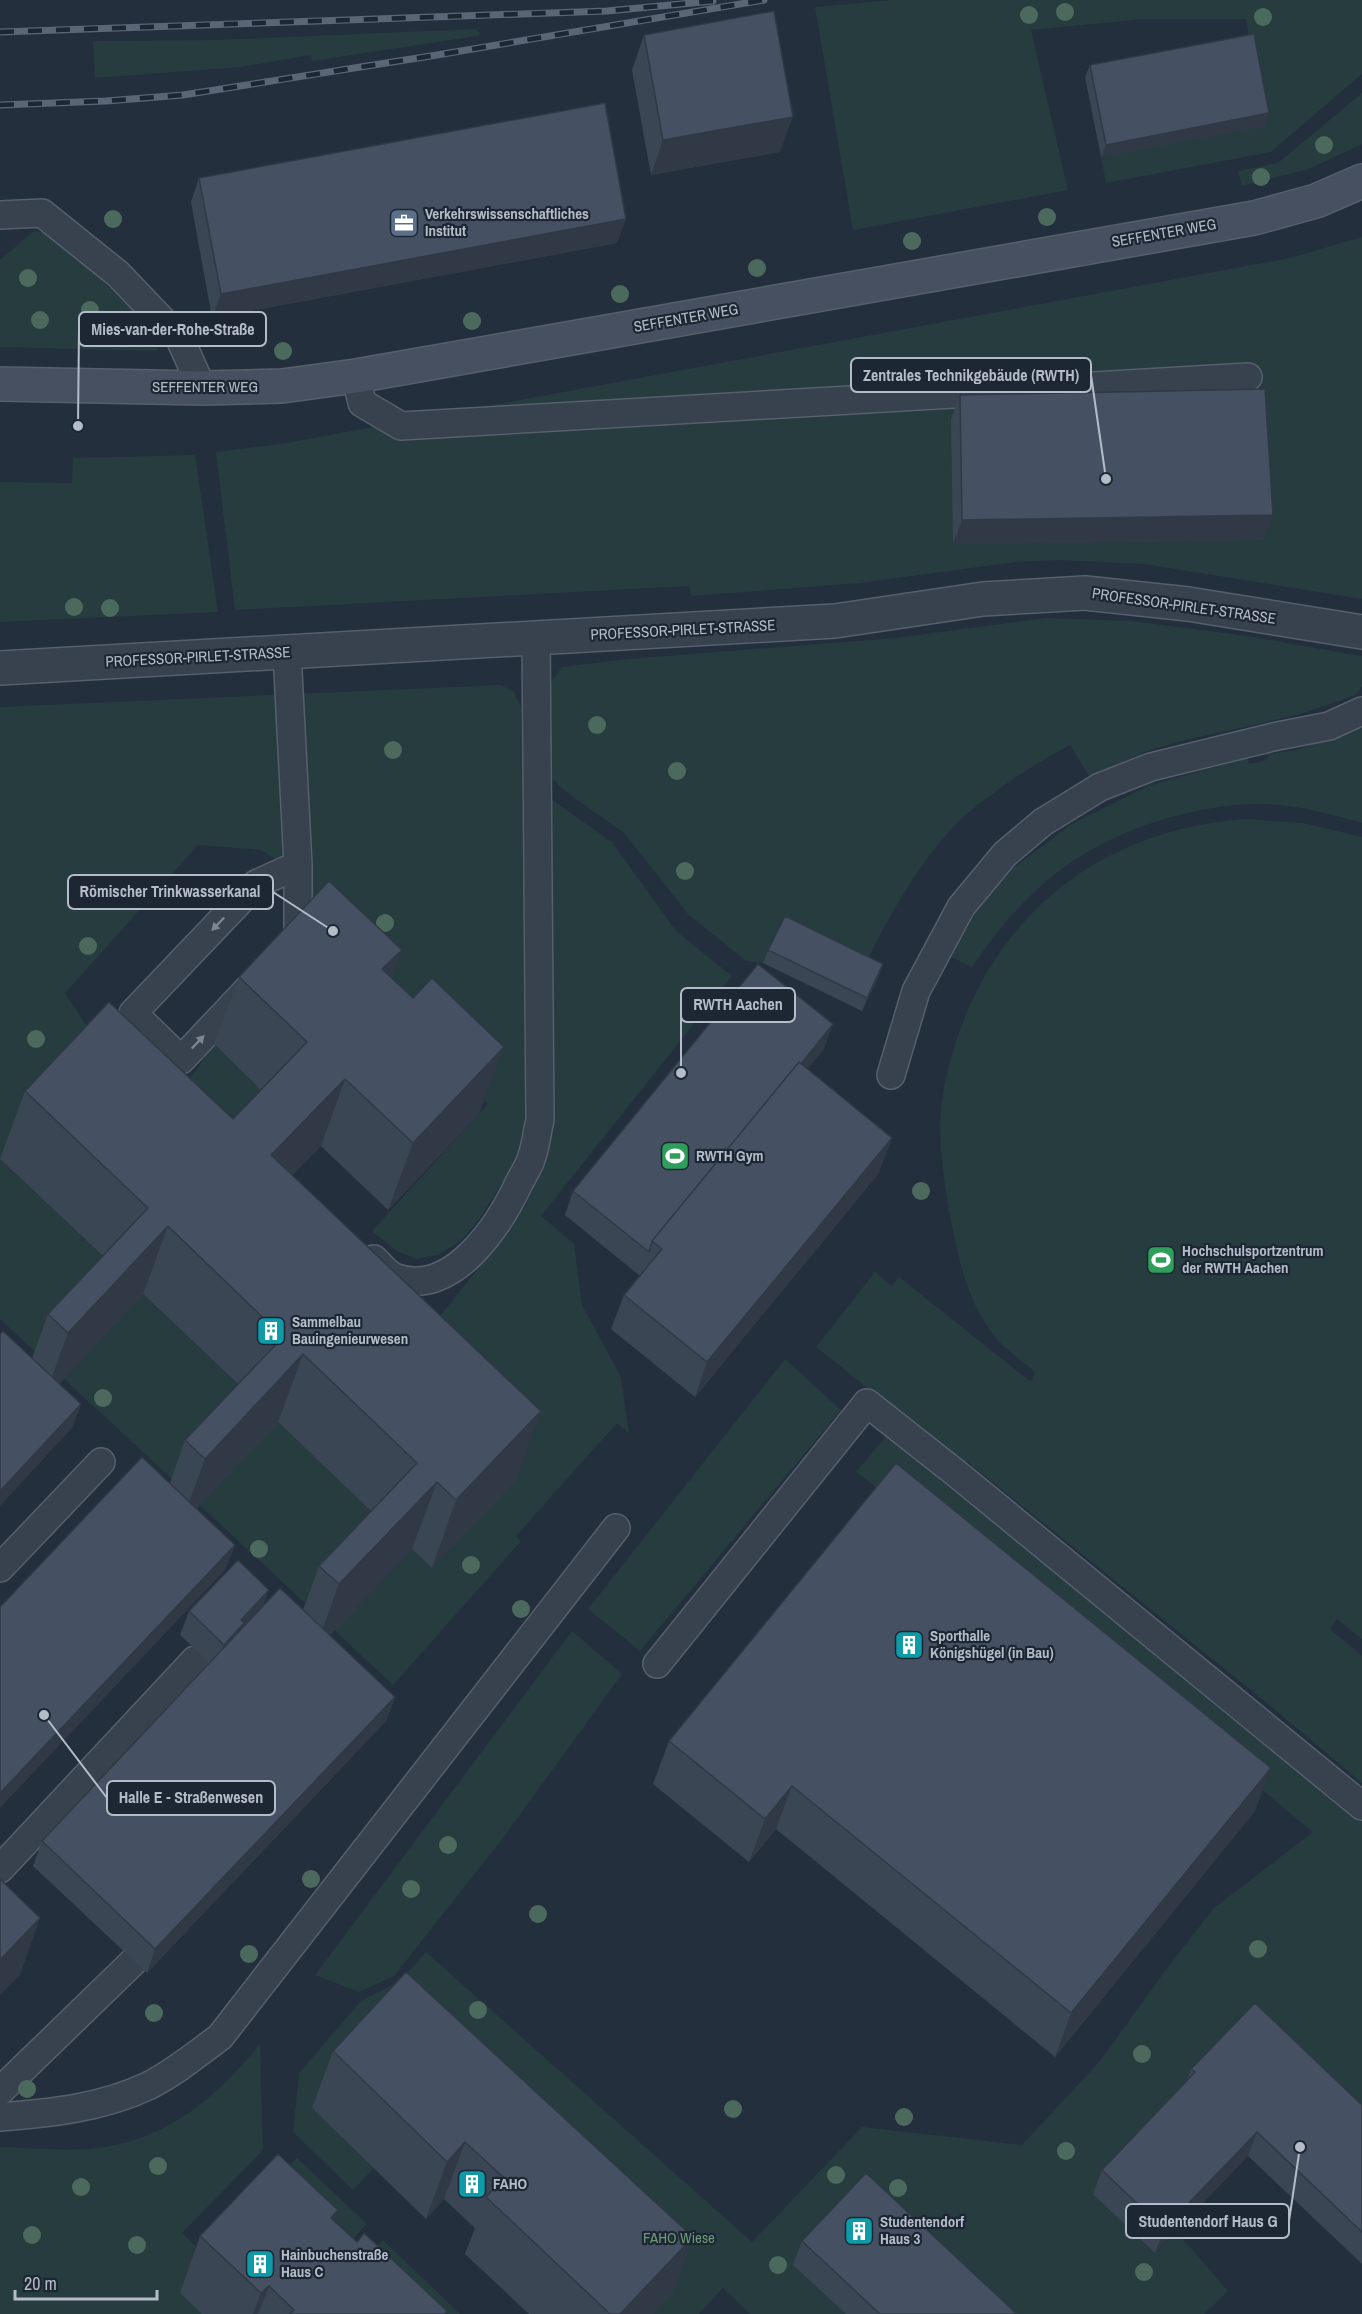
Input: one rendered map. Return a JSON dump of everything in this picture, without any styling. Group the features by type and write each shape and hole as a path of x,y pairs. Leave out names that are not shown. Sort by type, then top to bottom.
{"street":[{"name":"SEFFENTER WEG","path":"0,384 202,388 282,386 356,376 1254,218 1316,201 1362,181"},
{"name":"PROFESSOR-PIRLET-STRASSE","path":"0,668 835,621 983,598 1085,592 1188,604 1362,632"}],"lane":[{"path":"0,215 42,213 118,274 180,339 202,388"},
{"path":"356,376 362,403 401,426 1248,377"},
{"path":"353,1239 392,1276 417,1282 441,1276 463,1261 490,1232 507,1209 532,1157 540,1120 536,638"},
{"path":"287,652 298,865 298,936 181,1060 133,1013 256,884 298,865"},
{"path":"891,1075 916,991 961,907 1005,854 1044,822 1101,787 1151,767 1329,726 1362,711"},
{"path":"657,1664 867,1403 1362,1806"},
{"path":"0,1568 100,1462"},
{"path":"0,2117 75,2109 111,2100 148,2085 186,2063 220,2037 616,1528"},
{"path":"0,1869 195,1660"},
{"path":"0,2091 134,1961"}],"green space":[{"path":"891,0 1362,0 1362,74 1271,152 1106,183 1101,157 1264,125 1246,19 1144,19 1031,30 1068,190 853,230 815,7"},
{"path":"475,29 480,33 477,36 312,61 311,55 240,67 95,78 93,41 218,40"},
{"path":"1362,93 1362,144 1309,169 1242,186 1238,171 1278,163"},
{"path":"34,231 47,233 89,268 141,318 157,340 157,351 0,347 0,260"},
{"path":"1362,237 1362,599 1144,564 1059,560 1016,562 860,583 691,596 689,586 235,610 216,452 281,444 1290,258"},
{"path":"195,455 218,612 0,622 0,482 72,483 73,458"},
{"path":"1046,618 1132,621 1247,636 1362,656 1362,686 1356,695 1297,715 1177,742 1145,752 1089,776 1070,745 1057,752 992,794 951,829 908,886 863,969 780,929 763,963 746,961 688,914 624,833 565,791 549,776 549,685 562,667 628,659 895,638"},
{"path":"501,685 514,692 521,707 524,1133 516,1161 480,1218 462,1240 438,1255 416,1259 397,1251 372,1231 488,1104 295,928 281,863 261,850 198,845 65,993 90,1031 183,1089 214,1044 282,1110 208,1187 0,1159 0,707"},
{"path":"1362,727 1362,823 1324,813 1271,804 1235,805 1168,818 1107,842 1056,874 1012,915 972,967 947,955 986,897 1012,869 1070,825 1148,786 1248,758 1249,764 1267,760 1268,754 1297,750"},
{"path":"548,797 612,842 676,931 732,976 541,1216 574,1244 582,1305 621,1377 629,1433 617,1423 516,1536 521,1541 393,1685 0,1319 0,1159 432,1568 517,1479 399,1367 526,1205 552,1128"},
{"name":"Hochschulsportzentrum der RWTH Aachen","path":"1247,819 1303,823 1362,837 1362,1639 1337,1619 1330,1629 1362,1656 1362,1783 1267,1703 968,1462 964,1465 816,1347 875,1272 892,1286 899,1277 1031,1382 1035,1372 999,1341 989,1329 973,1301 962,1269 951,1221 942,1164 940,1124 947,1074 961,1027 981,982 1007,942 1037,908 1072,879 1111,855 1153,837 1199,825"},
{"path":"785,1359 841,1410 640,1651 588,1609"},
{"name":"FAHO Wiese","path":"886,1436 1362,1821 1362,2137 1246,2027 1156,2253 1176,2231 1228,2291 1204,2314 750,2314 723,2288 699,2314 653,2314 672,2293 312,2108 374,2168 353,2190 293,2132 299,2073 361,2001 399,1982 426,1952 752,2242 862,2127 1022,2145 1100,2061 1170,1964 1214,1908 1313,1832 892,1485 876,1487 856,1472"},
{"path":"572,1631 622,1674 503,1838 394,1976 359,1992 315,1975"},
{"path":"260,2044 263,2150 182,2233 210,2260 202,2314 0,2314 0,2147 88,2149 140,2138 164,2128 205,2100 243,2064"},
{"path":"297,2158 367,2224 321,2272 241,2217"},
{"path":"383,2240 460,2314 369,2314 339,2285"}],"building":[{"path":"774,11 793,117 663,140 644,35"},
{"path":"1254,34 1269,113 1106,145 1090,65"},
{"name":"Verkehrswissenschaftliches Institut","path":"605,103 626,219 221,294 199,178"},
{"path":"1265,389 1273,515 962,520 960,395"},
{"path":"329,881 402,950 382,969 413,998 432,978 504,1047 413,1143 345,1079 271,1155 541,1411 456,1500 437,1482 339,1584 319,1566 417,1463 303,1354 205,1459 185,1440 283,1337 168,1226 68,1333 48,1314 148,1208 25,1091 109,1002 233,1119 307,1042 239,977"},
{"path":"785,916 883,964 867,998 768,950"},
{"name":"RWTH Gym","path":"758,964 833,1024 652,1241 649,1252 573,1191"},
{"path":"799,1062 892,1138 707,1362 624,1295 662,1249 652,1241"},
{"path":"3,1331 81,1404 0,1491 0,1334"},
{"path":"142,1457 235,1545 0,1793 0,1607"},
{"name":"Sporthalle Königshügel (in Bau)","path":"896,1463 1271,1768 1071,2013 792,1786 765,1819 669,1741"},
{"path":"238,1560 269,1590 241,1620 244,1623 224,1645 189,1611"},
{"path":"280,1588 395,1697 155,1949 42,1841"},
{"path":"0,1879 40,1918 0,1960"},
{"path":"406,1972 693,2237 620,2314 610,2314 486,2197 504,2178 465,2142 447,2162 333,2051"},
{"path":"1255,2003 1362,2105 1362,2232 1257,2132 1164,2229 1102,2170 1195,2072 1191,2069"},
{"path":"278,2154 338,2210 331,2218 357,2242 364,2233 447,2311 445,2314 290,2314 294,2310 269,2286 261,2293 200,2236"},
{"name":"Studentendorf Haus 3","path":"866,2173 1017,2314 880,2314 802,2241"}],"railway":[{"path":"0,105 183,95 764,0"},
{"path":"0,32 607,11 713,1"}],"place":[{"name":"Verkehrswissenschaftliches Institut","path":"404,223"},
{"name":"Mies-van-der-Rohe-Straße","path":"78,426"},
{"name":"Zentrales Technikgebäude (RWTH)","path":"1106,479"},
{"name":"Römischer Trinkwasserkanal","path":"333,931"},
{"name":"RWTH Aachen","path":"681,1073"},
{"name":"RWTH Gym","path":"675,1156"},
{"name":"Hochschulsportzentrum der RWTH Aachen","path":"1161,1260"},
{"name":"Sammelbau Bauingenieurwesen","path":"271,1331"},
{"name":"Sporthalle Königshügel (in Bau)","path":"909,1645"},
{"name":"Halle E - Straßenwesen","path":"44,1715"},
{"name":"Studentendorf Haus G","path":"1300,2147"},
{"name":"FAHO","path":"472,2184"},
{"name":"Studentendorf Haus 3","path":"859,2231"},
{"name":"Hainbuchenstraße Haus C","path":"260,2264"}]}
